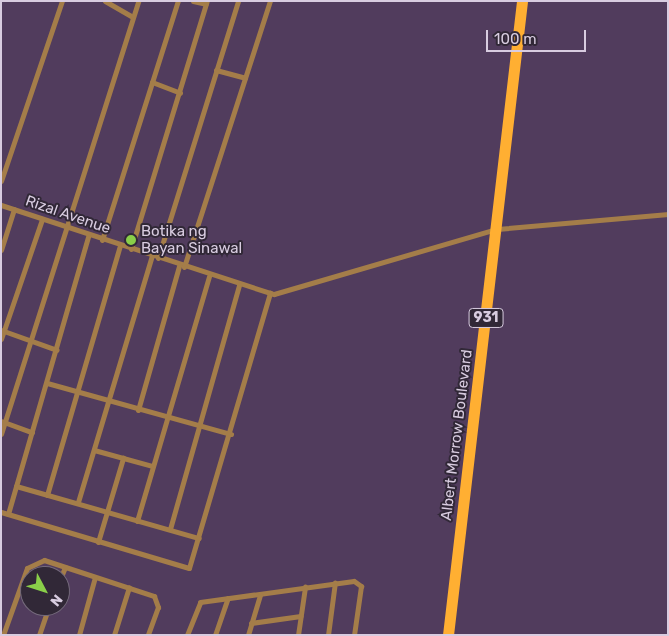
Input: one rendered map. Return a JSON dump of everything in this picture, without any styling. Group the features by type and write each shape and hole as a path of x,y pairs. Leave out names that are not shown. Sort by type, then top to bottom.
{"main road":[{"name":"Albert Morrow Boulevard","path":"448,635 497,229 522,1"}],"street":[{"path":"1,181 62,1"},
{"path":"105,1 133,17"},
{"path":"1,434 3,422 138,1"},
{"path":"131,249 207,3 193,1"},
{"path":"78,502 238,1"},
{"path":"138,410 182,266 270,1"},
{"path":"102,240 179,2"},
{"path":"216,70 245,78"},
{"path":"152,82 180,93"},
{"name":"Rizal Avenue","path":"1,205 209,276 270,293"},
{"path":"1,250 14,210"},
{"path":"1,512 188,568 200,538 270,293 286,292 497,229 668,214"},
{"path":"1,339 2,331 42,219"},
{"path":"8,514 57,350 88,236"},
{"path":"47,495 120,246"},
{"path":"137,521 209,276"},
{"path":"170,529 197,426 238,285"},
{"path":"2,331 57,350"},
{"path":"47,382 166,418 231,434"},
{"path":"3,422 32,432"},
{"path":"94,450 152,466"},
{"path":"98,542 123,458"},
{"path":"16,486 200,538"},
{"path":"29,566 30,564 44,560 65,566"},
{"path":"70,568 129,587 157,599 148,635"},
{"path":"78,635 95,577"},
{"path":"328,635 335,582"},
{"path":"186,635 198,603 335,582 360,583 354,635"},
{"path":"114,635 129,587"},
{"path":"298,635 305,587"},
{"path":"3,635 20,590"},
{"path":"248,635 260,595"},
{"path":"216,635 228,598"},
{"path":"39,635 46,616"},
{"path":"251,623 301,616"}],"place":[{"name":"Botika ng Bayan Sinawal","path":"131,240"}]}
